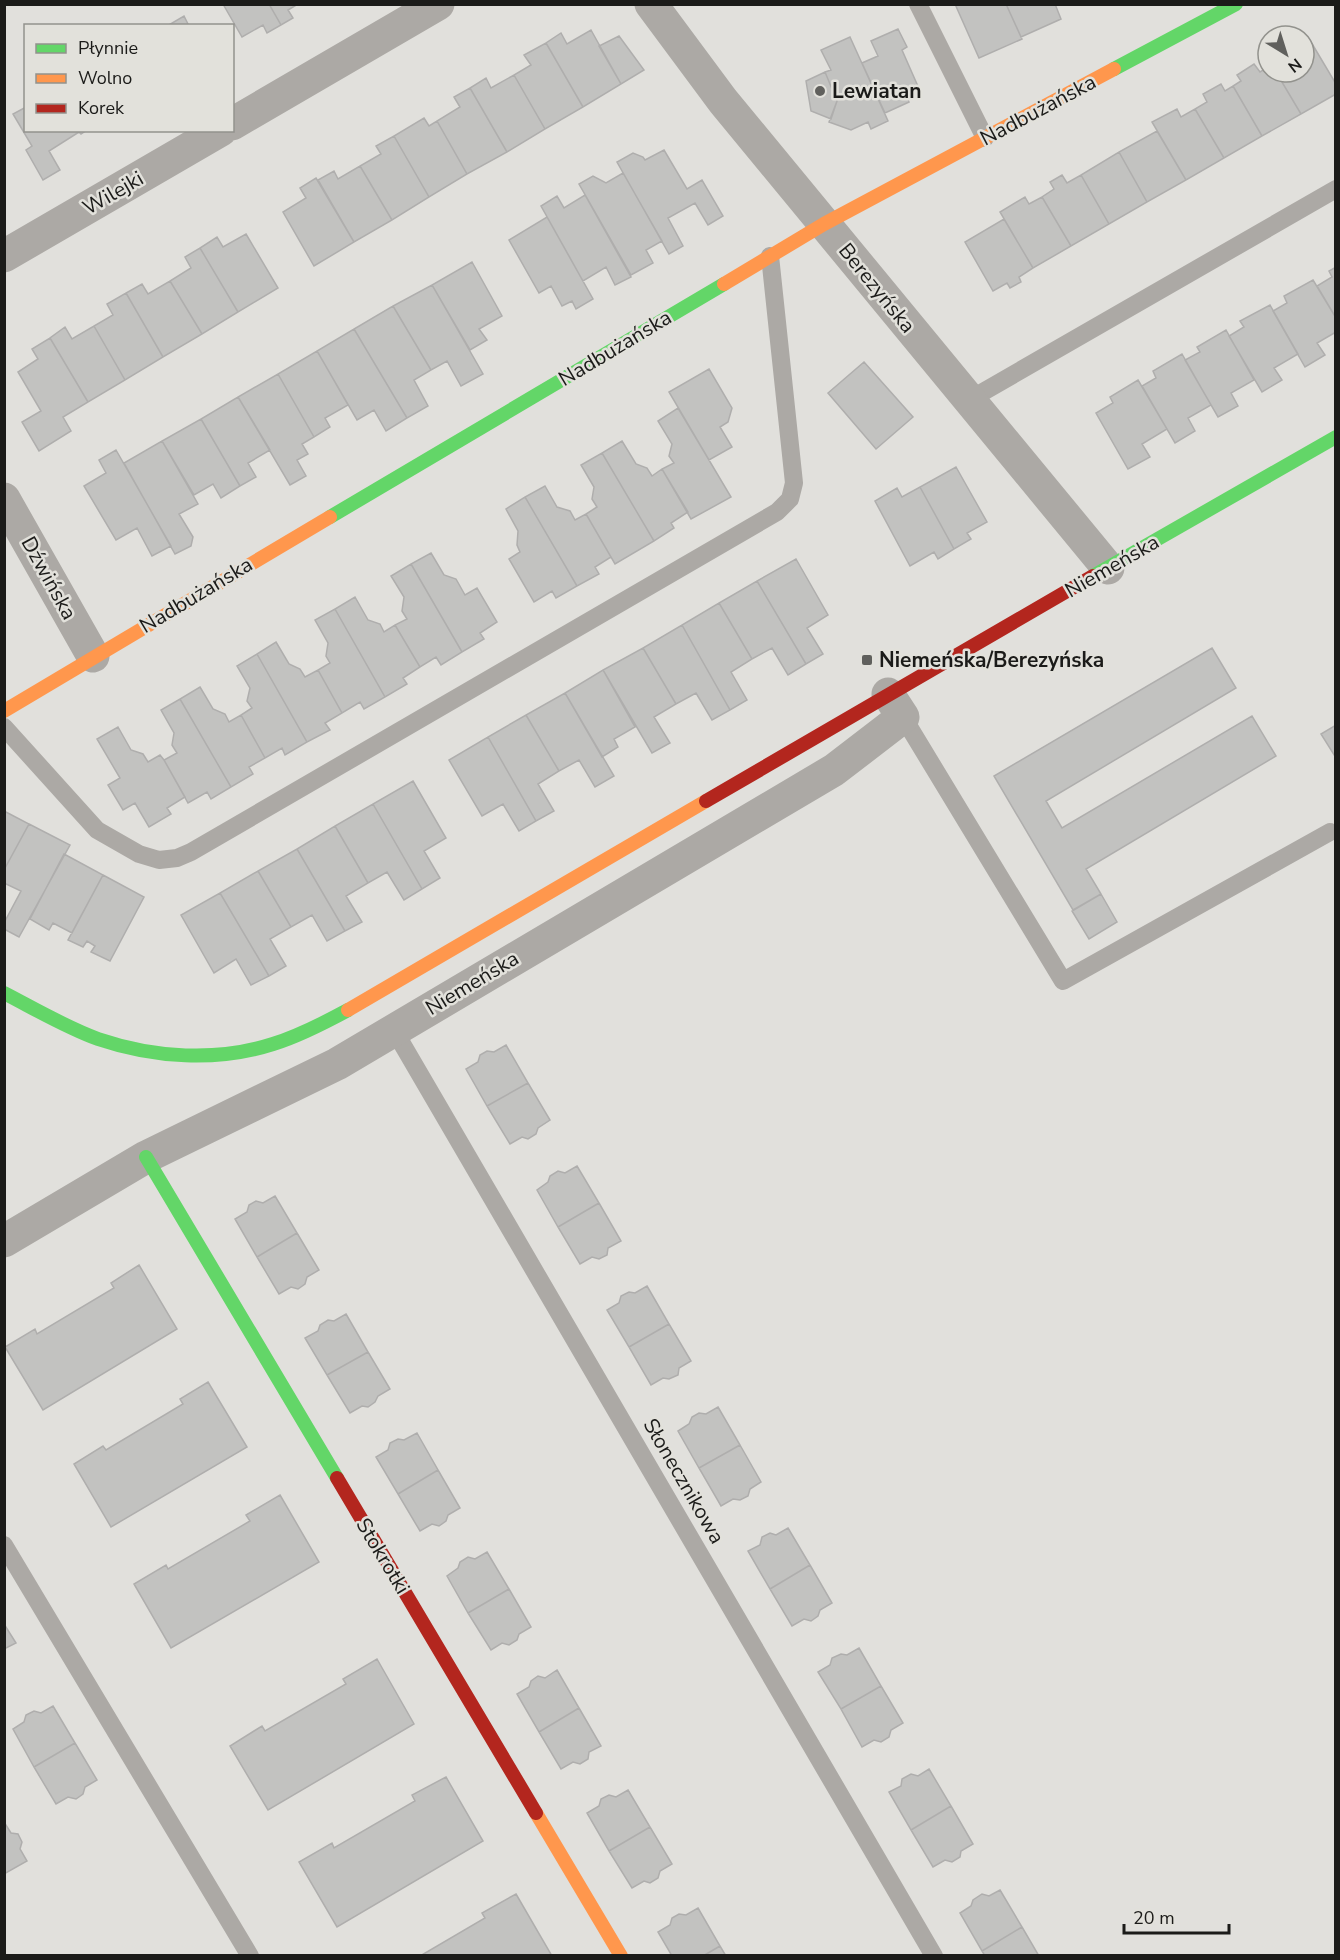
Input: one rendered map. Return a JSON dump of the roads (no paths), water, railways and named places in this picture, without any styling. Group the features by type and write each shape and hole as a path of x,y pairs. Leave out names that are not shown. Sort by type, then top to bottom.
{"street":[{"path":"234,123 438,4"},
{"name":"Berezyńska","path":"651,4 723,101 1108,568"},
{"name":"Nadbużańska","path":"4,711 93,656 824,224 1236,4"},
{"name":"Wilejki","path":"4,256 218,132"},
{"name":"Niemeńska","path":"4,993 100,1039 166,1054 206,1056 270,1045 298,1035 354,1007 895,706 1108,568 1335,436"},
{"name":"Dźwińska","path":"4,499 93,656"},
{"name":"Niemeńska","path":"4,1240 146,1157 337,1064 834,770 895,706"},
{"name":"Stokrotki","path":"146,1157 621,1956"}],"lane":[{"path":"918,4 985,138"},
{"path":"969,400 1335,189"},
{"path":"4,727 97,830 139,854 159,860 177,858 777,512 790,499 794,483 770,256"},
{"path":"895,706 1063,981 1330,832"},
{"name":"Słonecznikowa","path":"394,1030 934,1956"},
{"path":"4,1545 250,1956"}],"place":[{"name":"Lewiatan","path":"820,91"},
{"name":"Niemeńska/Berezyńska","path":"867,660"}]}
